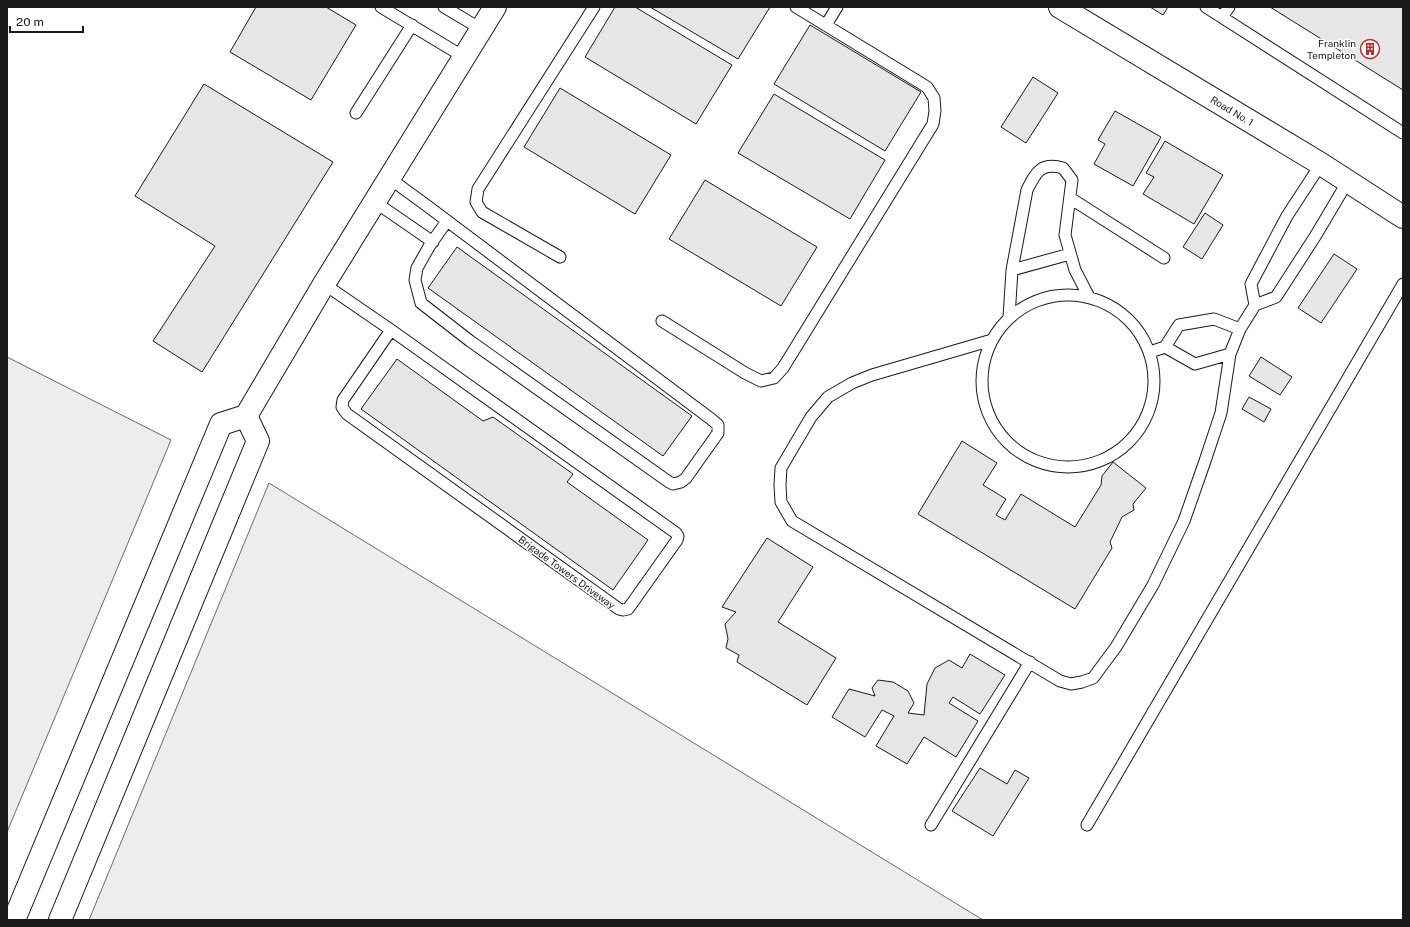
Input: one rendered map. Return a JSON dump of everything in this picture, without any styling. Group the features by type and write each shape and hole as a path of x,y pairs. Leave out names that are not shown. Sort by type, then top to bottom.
{"street":[{"path":"14,920 221,424 246,416 324,284 495,7"},
{"name":"Road No. 1","path":"1060,7 1321,164 1403,217"},
{"path":"60,920 258,441 246,416"}],"lane":[{"path":"381,7 464,56"},
{"path":"444,7 481,29"},
{"path":"560,257 482,212 476,202 478,189 594,7"},
{"path":"662,321 745,373 761,381 774,378 788,361 933,124 935,111 934,98 927,87 796,7"},
{"path":"826,25 837,7"},
{"path":"1206,7 1403,133"},
{"path":"1222,17 1229,7"},
{"path":"356,112 412,25"},
{"path":"1255,305 1251,284 1287,216 1321,164"},
{"path":"1009,317 1012,270 1027,190 1041,169 1052,165 1063,168 1072,180 1065,235 1075,270 1089,297"},
{"path":"389,178 447,221 718,425 718,433 686,478 677,484 669,482 470,341 420,303 415,280 417,268 447,221"},
{"path":"992,340 872,375 852,383 828,397 811,417 781,468 780,485 782,502 792,521 1060,681 1071,684 1082,682 1093,678 1116,647 1153,585 1184,521 1222,413 1230,354 1240,329 1255,305 1276,297 1316,235 1348,181"},
{"path":"1070,198 1164,258"},
{"path":"375,202 433,242"},
{"path":"1012,270 1070,254"},
{"name":"Brigade Towers Driveway","path":"324,284 391,330 676,533 678,536 677,540 628,609 619,609 347,414 342,407 343,400 391,330"},
{"path":"1087,825 1403,284"},
{"path":"1061,295 1089,297 1115,308 1136,327 1150,352 1155,379 1151,407 1138,432 1117,452 1091,464 1062,467 1034,460 1010,445 992,422 983,395 982,367 992,340 1009,317 1033,302 1061,295"},
{"path":"1150,352 1165,347 1179,326 1214,319 1240,329"},
{"path":"1165,347 1195,364 1230,354"},
{"path":"931,825 1030,662"}],"shaded area":[{"path":"7,357 171,440 7,832"},
{"path":"269,483 983,920 89,920"}],"building":[{"path":"256,7 326,7 356,25 311,100 230,52"},
{"path":"615,7 635,7 732,65 696,124 585,57"},
{"path":"650,7 770,7 738,59"},
{"path":"1150,7 1168,7 1163,15"},
{"name":"Franklin Templeton","path":"1270,7 1403,7 1403,90"},
{"path":"810,25 921,92 885,151 774,84"},
{"path":"1033,77 1058,93 1026,143 1001,127"},
{"path":"204,84 333,162 202,372 153,341 215,246 135,196"},
{"path":"560,88 671,155 635,214 524,147"},
{"path":"774,94 885,160 850,219 738,153"},
{"path":"1115,111 1161,137 1133,186 1094,164 1105,144 1098,140"},
{"path":"1165,141 1223,175 1194,224 1143,194 1154,177 1146,173"},
{"path":"705,180 817,247 781,306 669,239"},
{"path":"1205,213 1223,225 1202,259 1183,247"},
{"path":"457,247 692,416 663,456 428,288"},
{"path":"1334,254 1357,269 1321,323 1298,308"},
{"path":"1261,357 1292,377 1280,395 1249,376"},
{"path":"397,359 483,421 493,417 573,474 567,482 648,540 613,590 361,409"},
{"path":"1249,397 1271,409 1264,422 1242,409"},
{"path":"962,441 997,463 983,485 1006,499 996,515 1005,520 1021,494 1075,527 1101,485 1102,476 1113,462 1146,488 1133,504 1134,510 1122,517 1110,542 1112,548 1075,609 918,514"},
{"path":"767,538 813,567 778,622 836,658 807,705 737,662 739,655 726,648 728,639 725,624 736,612 722,607"},
{"path":"970,654 1005,675 980,714 953,697 949,703 978,721 956,757 924,737 907,764 876,746 894,716 882,710 865,737 832,717 849,689 875,696 872,688 878,680 893,682 908,691 914,703 908,713 924,715 927,684 935,668 949,660 962,668"},
{"path":"980,768 1007,784 1015,770 1029,778 993,836 952,811"}],"place":[{"name":"Franklin Templeton","path":"1370,49"}]}
